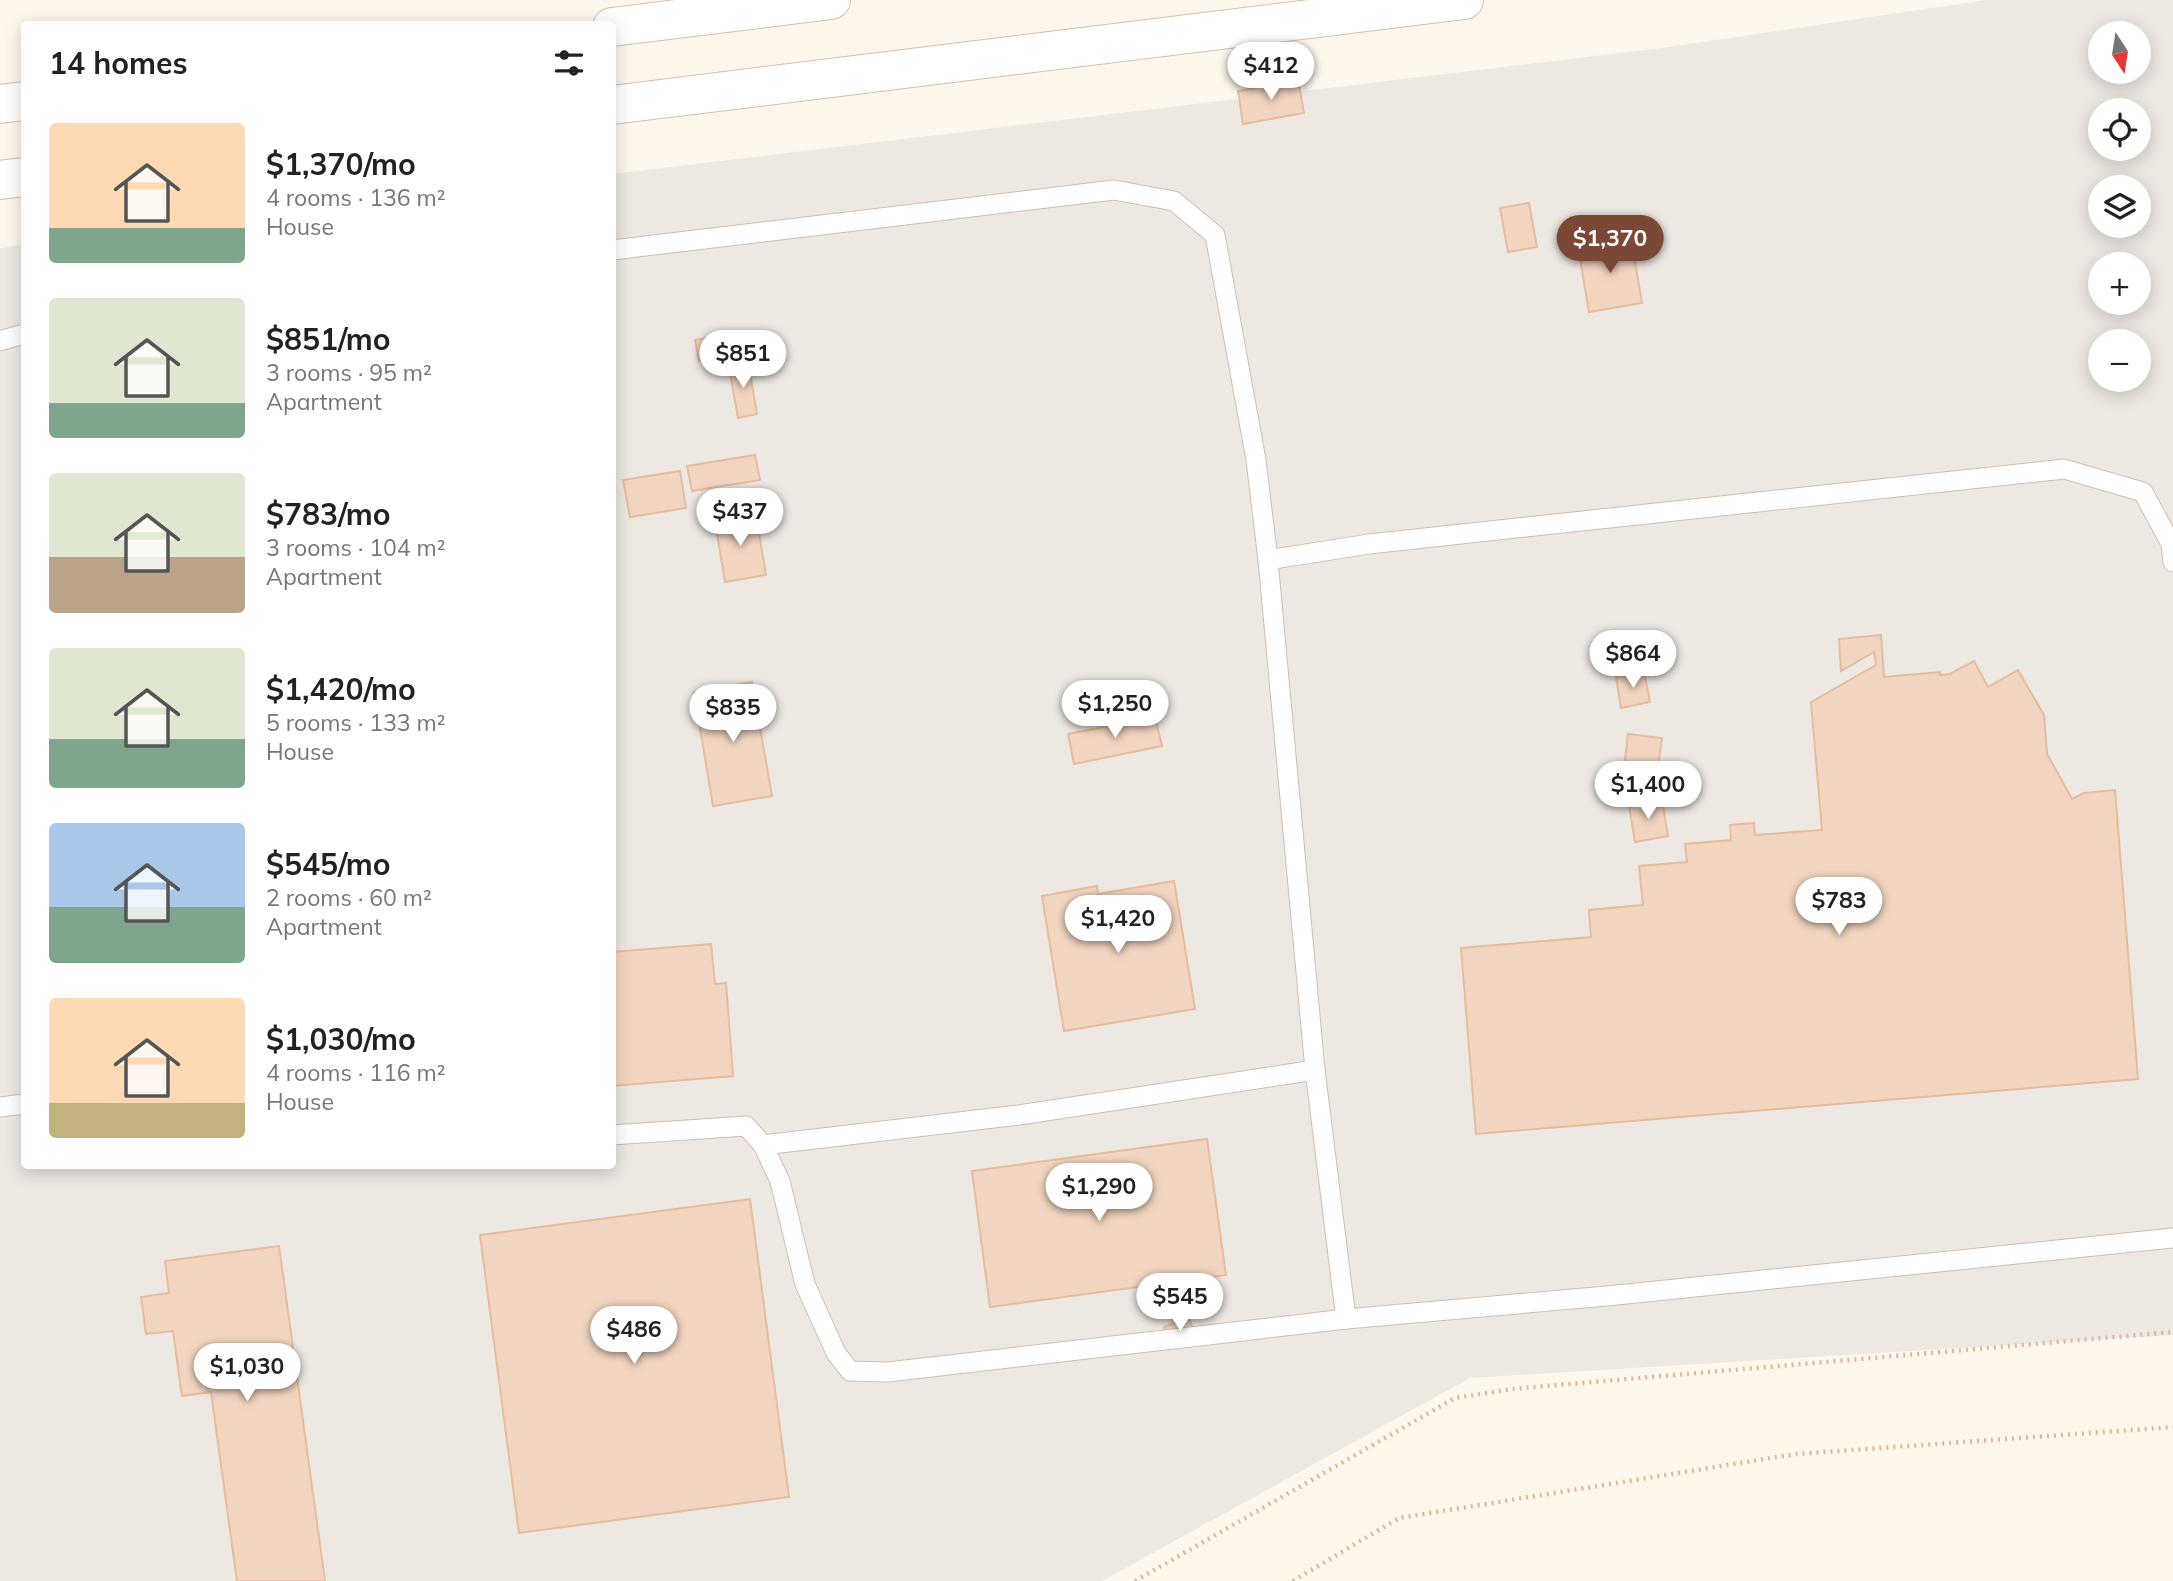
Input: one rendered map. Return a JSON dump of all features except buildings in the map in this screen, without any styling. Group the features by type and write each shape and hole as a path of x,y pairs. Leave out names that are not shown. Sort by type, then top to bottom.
{"main road":[{"path":"616,27 831,0"},
{"path":"616,105 1464,0"},
{"path":"0,104 21,101"},
{"path":"0,180 21,177"}],"lane":[{"path":"616,250 1114,190 1174,201 1215,235 1256,460 1268,560 1315,1070 1346,1319"},
{"path":"0,341 21,335"},
{"path":"1268,560 1369,544 2064,469 2143,492 2171,544 2173,562"},
{"path":"763,1145 1019,1115 1315,1070"},
{"path":"0,1107 21,1104"},
{"path":"616,1135 746,1126 763,1145 780,1181 805,1284 836,1353 850,1371 888,1372 1346,1319 1606,1296 2173,1238"}],"path":[{"path":"1136,1581 1455,1398 1512,1389 2173,1332"},
{"path":"1293,1581 1399,1518 1796,1454 2173,1427"}],"shaded area":[{"path":"1986,0 2173,0 2173,1335 1470,1378 1102,1581 0,1581 0,248 21,245 21,1169 616,1169 616,174 1662,48"}]}
